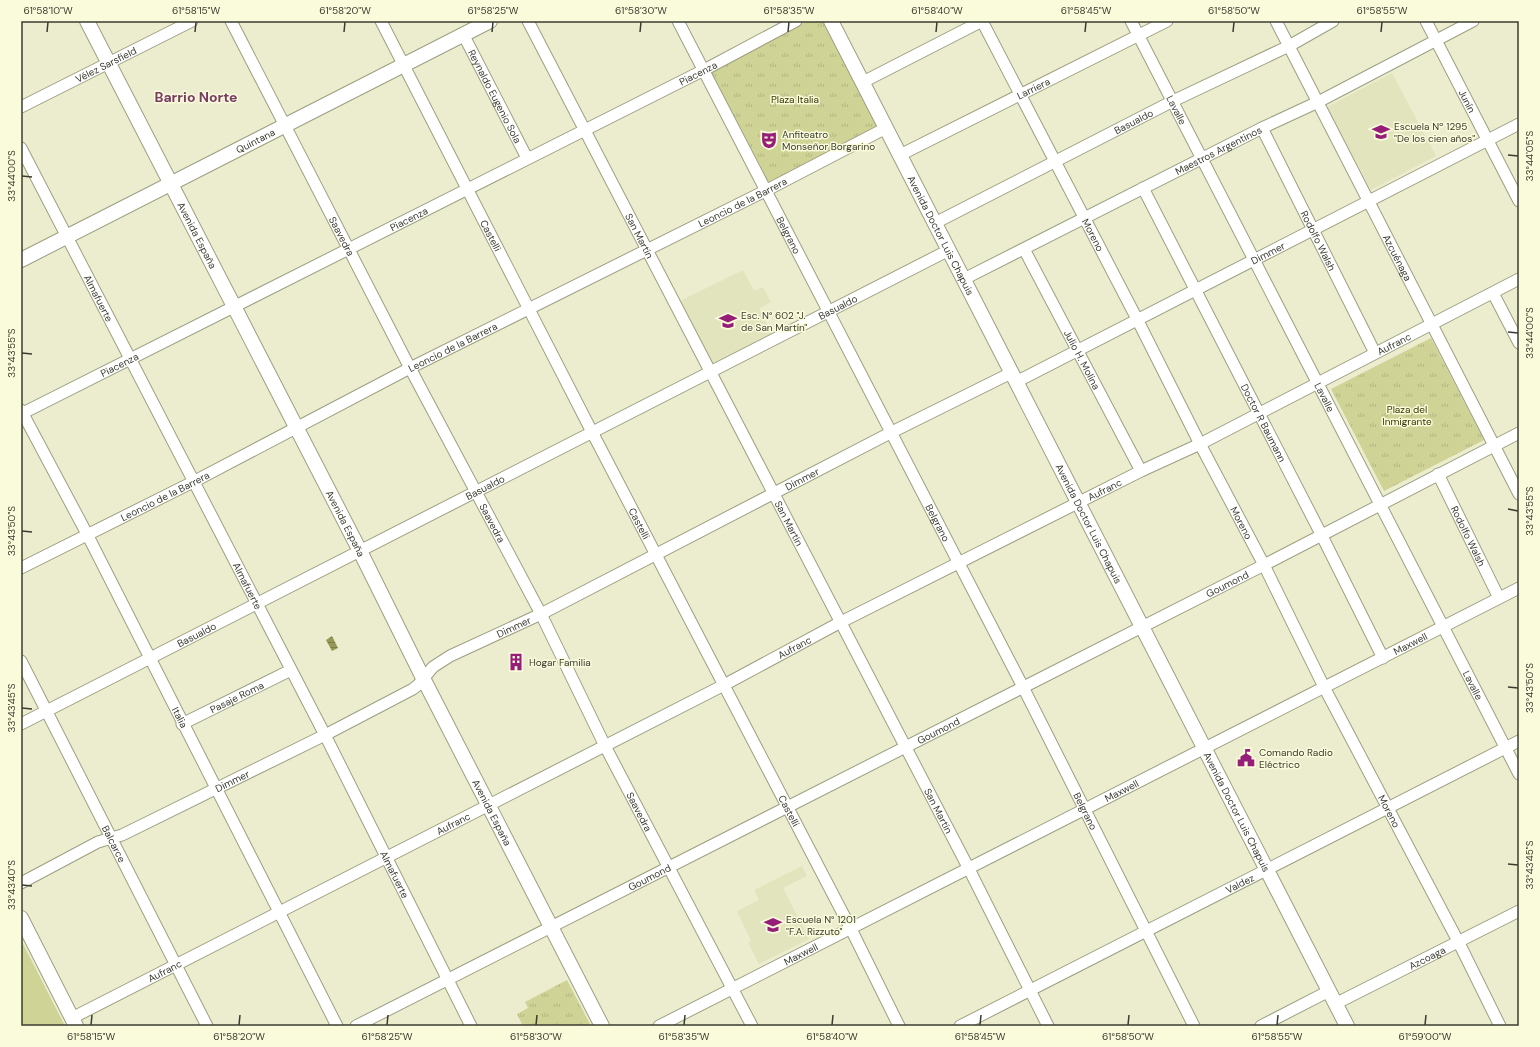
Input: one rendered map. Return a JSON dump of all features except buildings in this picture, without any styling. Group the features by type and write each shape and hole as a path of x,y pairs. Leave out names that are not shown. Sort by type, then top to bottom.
{"main road":[{"name":"Avenida España","path":"87,21 235,307 360,551 423,678 602,1026"},
{"name":"Quintana","path":"21,260 490,21"},
{"name":"Avenida Doctor Luis Chapuis","path":"831,21 1347,1026"},
{"path":"21,918 74,1022"}],"street":[{"name":"Vélez Sarsfield","path":"21,108 192,21"},
{"name":"Saavedra","path":"231,21 410,368 541,614 605,746 670,867 752,1026"},
{"name":"Castelli","path":"381,21 592,432 851,929 899,1026"},
{"name":"San Martín","path":"528,21 774,494 839,623 969,869 1048,1026"},
{"name":"Belgrano","path":"678,21 767,190 890,433 1023,687 1148,932 1194,1026"},
{"name":"Piacenza","path":"22,412 349,250 584,129 704,70 796,21"},
{"path":"863,82 982,21"},
{"name":"Moreno","path":"982,21 1264,565 1324,687 1459,943 1500,1026"},
{"name":"Lavalle","path":"1131,21 1203,158 1442,627 1519,774"},
{"name":"Larriera","path":"900,155 1167,21"},
{"name":"Azcuénaga","path":"1276,21 1519,494"},
{"name":"Basualdo","path":"935,223 1173,101 1288,46 1333,21"},
{"name":"Junín","path":"1426,21 1519,202"},
{"name":"Maestros Argentinos","path":"964,279 1262,128 1318,102 1473,21"},
{"name":"Reynaldo Eugenio Sola","path":"463,34 527,158"},
{"name":"Dimmer","path":"21,883 98,842 122,835 325,735 412,689 418,685 433,666 450,656 541,614 890,433 1078,349 1519,124"},
{"name":"Leoncio de la Barrera","path":"21,568 193,482 410,368 767,190 886,128"},
{"name":"Rodolfo Walsh","path":"1262,128 1375,353"},
{"name":"Almafuerte","path":"21,148 325,735 471,1026"},
{"name":"Doctor R Baumann","path":"1143,188 1196,289 1383,658"},
{"name":"Julio H. Molina","path":"1024,249 1141,471"},
{"name":"Basualdo","path":"21,724 949,250"},
{"name":"Aufranc","path":"74,1022 177,964 724,685 839,623 1079,504 1141,471 1200,444 1519,279"},
{"path":"1493,293 1519,343"},
{"name":"Italia","path":"22,412 87,534 182,724 337,1026"},
{"name":"Goumond","path":"356,1026 1264,565 1321,534 1519,433"},
{"name":"Rodolfo Walsh","path":"1438,474 1499,598"},
{"name":"Maxwell","path":"659,1026 1519,588"},
{"name":"Balcarce","path":"21,661 208,1026"},
{"name":"Pasaje Roma","path":"182,724 291,670"},
{"name":"Valdez","path":"960,1026 1148,932 1519,741"},
{"name":"Azcoaga","path":"1261,1026 1332,998 1459,943 1519,912"}],"shaded area":[{"name":"Escuela Nº 1295 \"De los cien años\"","path":"1392,73 1436,156 1371,190 1327,107"},
{"name":"Esc. N° 602 \"J. de San Martín\"","path":"743,270 754,291 763,287 771,302 759,309 772,334 712,364 680,301"},
{"path":"332,636 338,648 332,651 326,640"},
{"name":"Escuela N° 1201 \"F.A. Rizzuto\"","path":"802,866 807,876 783,888 809,939 759,964 748,943 751,941 737,911 759,900 754,890"}],"green space":[{"name":"Plaza Italia","path":"807,21 824,21 878,126 769,183 711,72"},
{"name":"Plaza del Inmigrante","path":"1431,338 1484,440 1384,491 1331,389"},
{"path":"21,940 65,1026 21,1026"},
{"path":"567,980 591,1026 523,1026 517,1014 528,1008 525,1002"}],"place":[{"name":"Escuela Nº 1295 \"De los cien años\"","path":"1381,132"},
{"name":"Anfiteatro Monseñor Borgarino","path":"769,140"},
{"name":"Esc. N° 602 \"J. de San Martín\"","path":"728,321"},
{"name":"Hogar Familia","path":"516,662"},
{"name":"Comando Radio Eléctrico","path":"1246,758"},
{"name":"Escuela N° 1201 \"F.A. Rizzuto\"","path":"773,925"}],"district":[{"name":"Barrio Norte","path":"196,97"}]}
